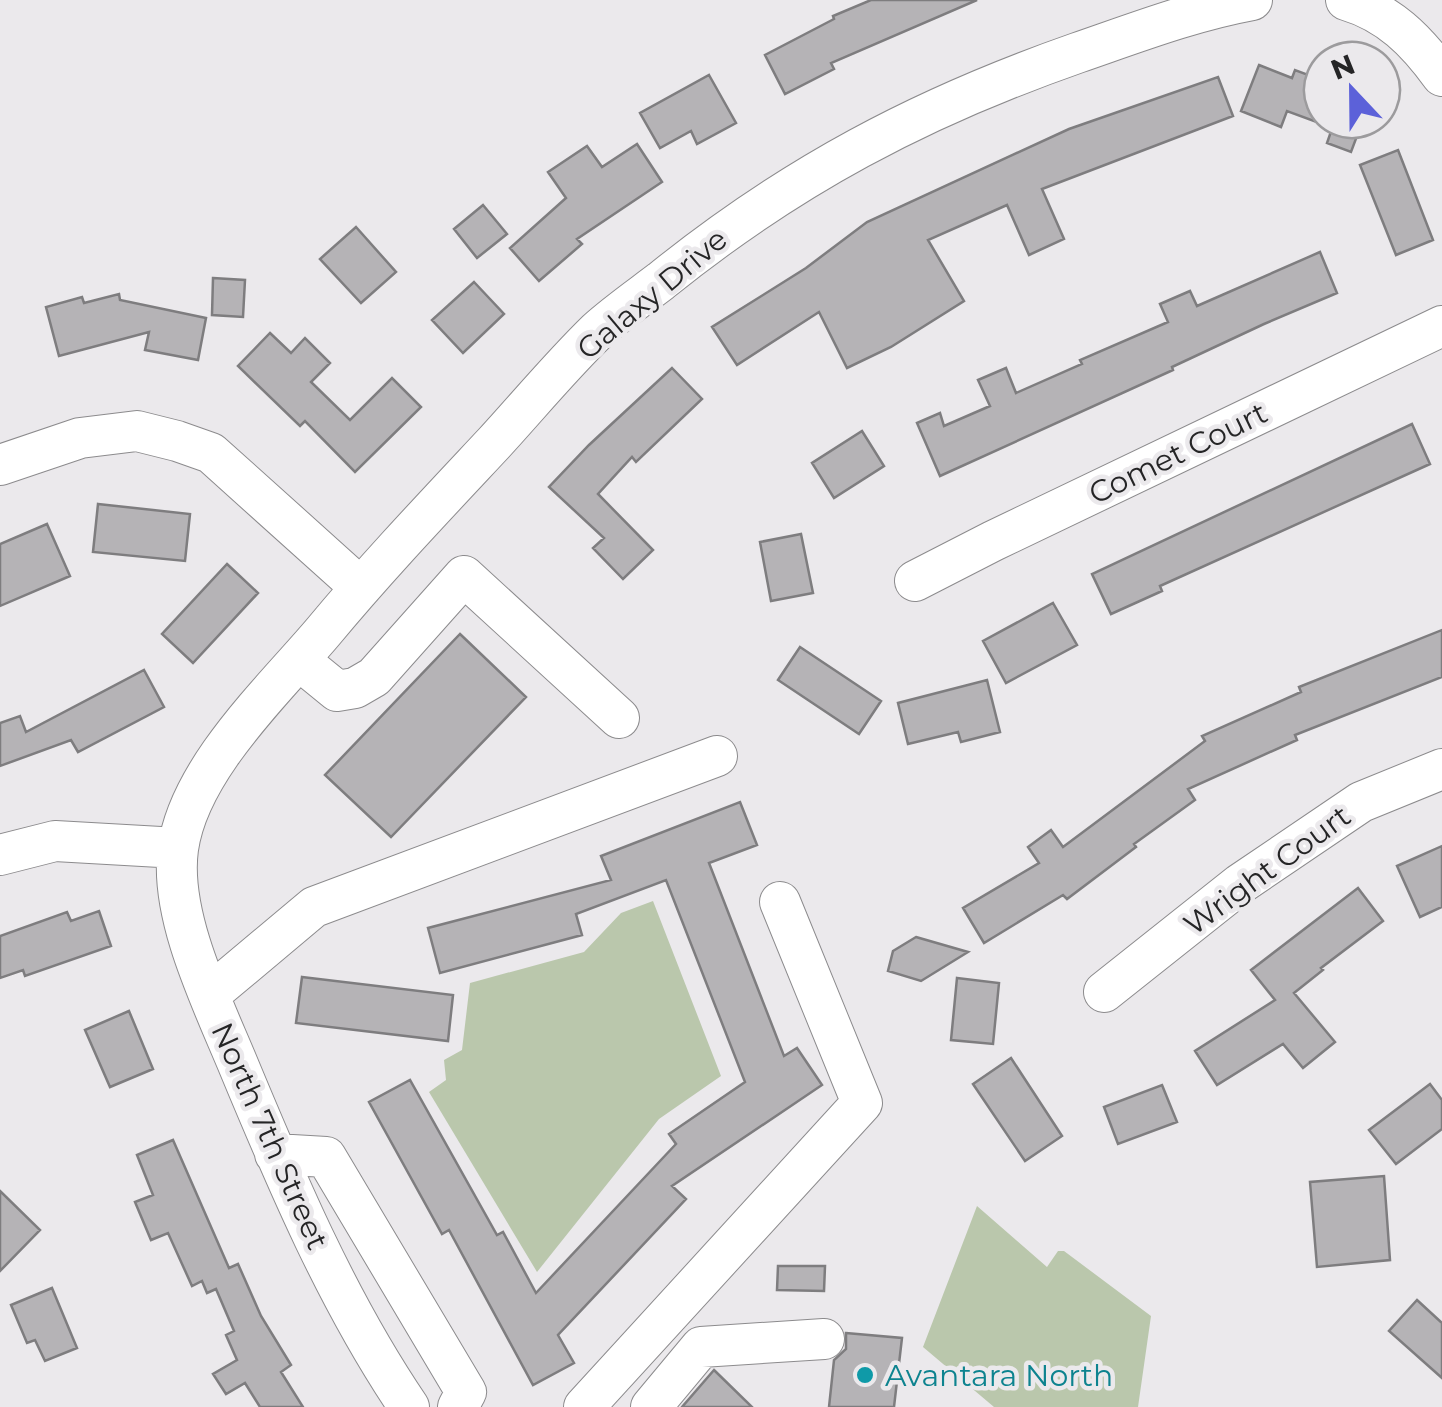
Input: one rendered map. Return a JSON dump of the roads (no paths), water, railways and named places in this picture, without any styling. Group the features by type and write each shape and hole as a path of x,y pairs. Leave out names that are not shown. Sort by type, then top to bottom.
{"street":[{"name":"Galaxy Drive","path":"178,848 196,792 224,750 360,587 598,330 705,245 815,170 987,85 1148,29 1252,0"},
{"path":"1346,0 1370,7 1401,27 1442,76"},
{"name":"Comet Court","path":"914,582 993,540 1442,326"},
{"path":"0,465 80,438 137,431 177,441 211,453 360,587"},
{"path":"299,660 338,691 355,688 374,677 464,576 620,718"},
{"path":"210,995 314,907 717,756"},
{"name":"Wright Court","path":"1104,992 1240,884 1361,802 1442,768"},
{"path":"0,855 54,841 178,848"},
{"name":"North 7th Street","path":"178,848 178,887 187,931 275,1154 348,1308 409,1407"},
{"path":"584,1407 862,1104 780,902"},
{"path":"275,1154 326,1157 466,1392 458,1407"},
{"path":"650,1407 701,1347 824,1340"}],"place":[{"name":"Avantara North","path":"865,1375"}]}
